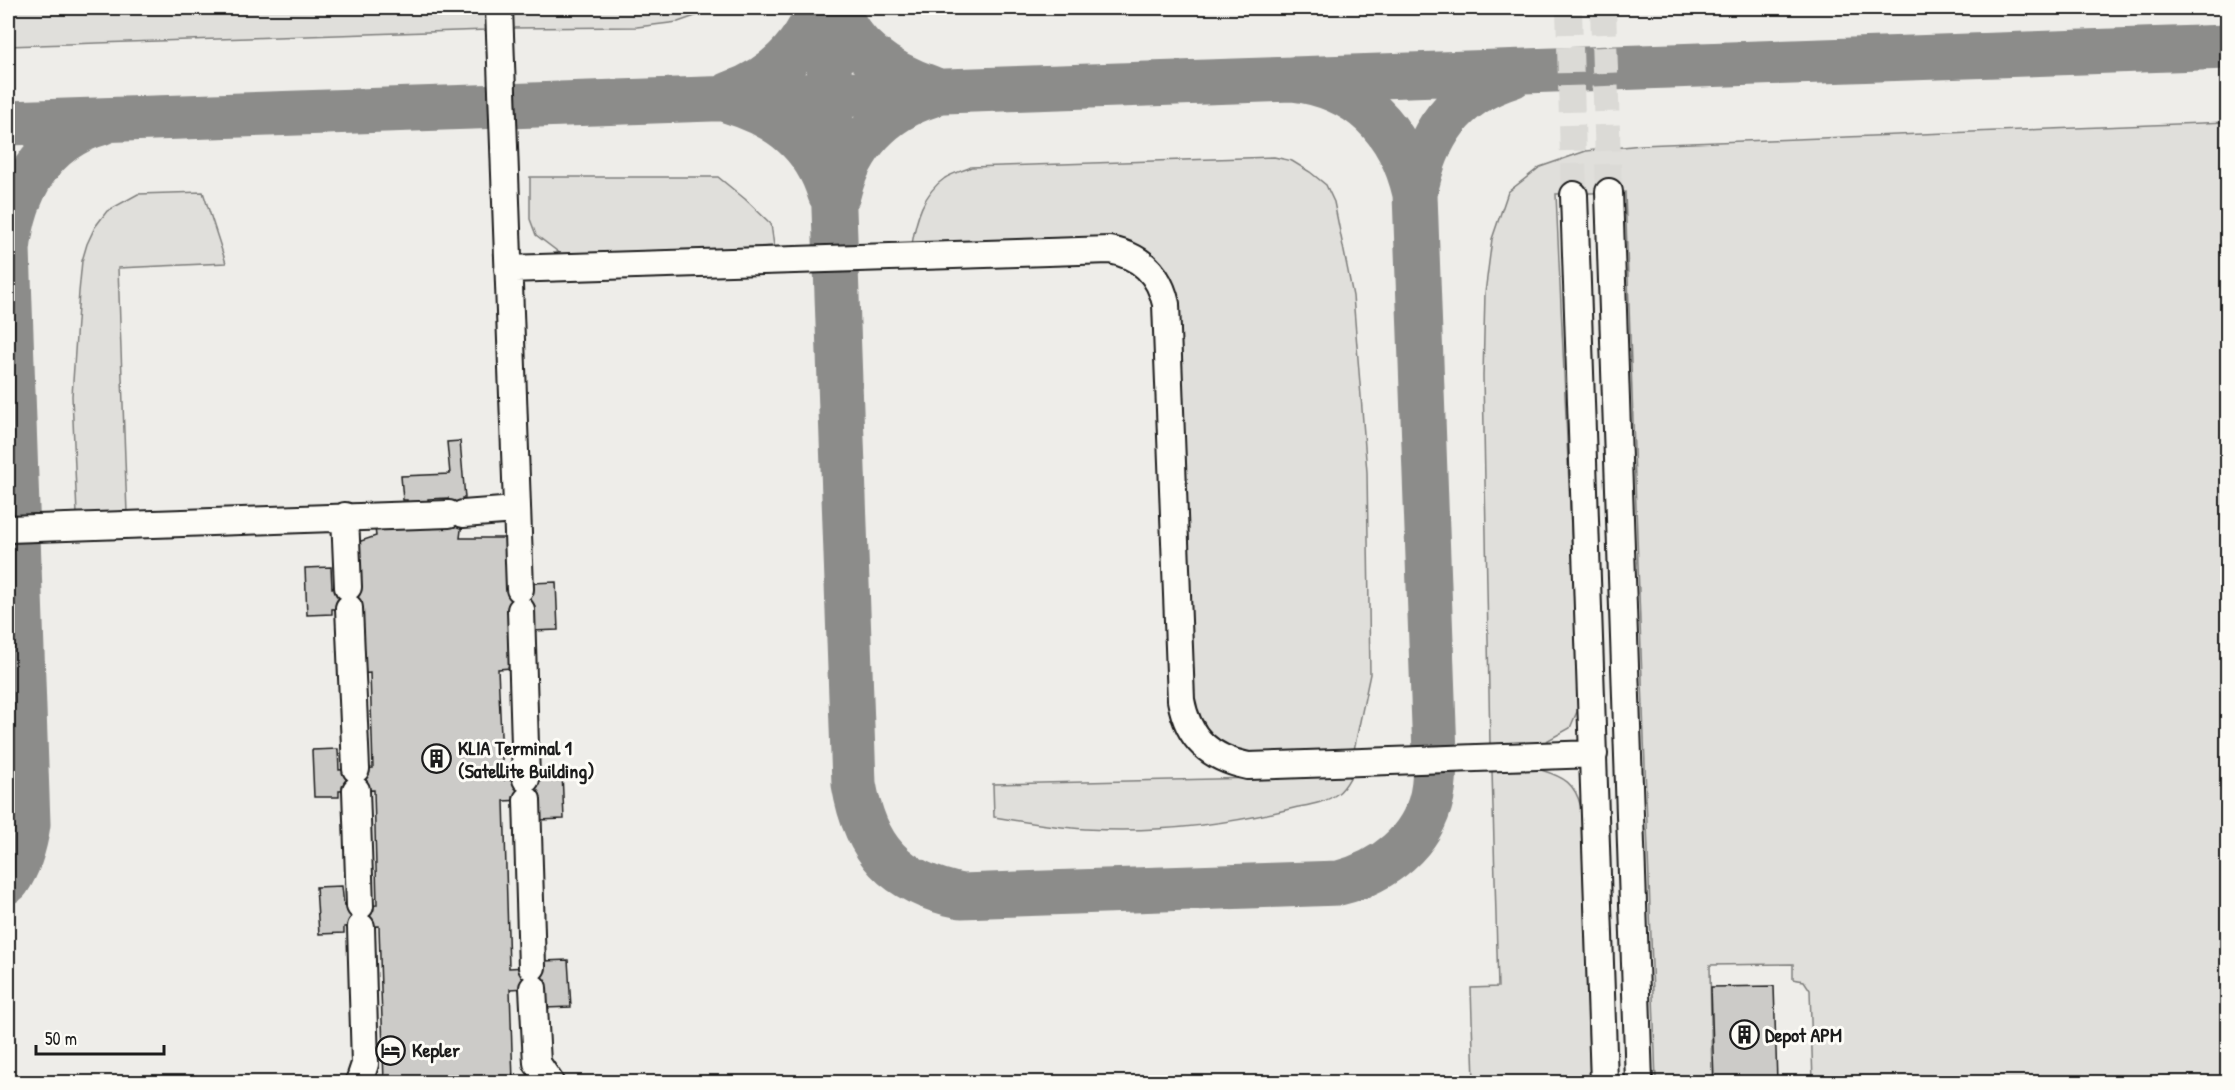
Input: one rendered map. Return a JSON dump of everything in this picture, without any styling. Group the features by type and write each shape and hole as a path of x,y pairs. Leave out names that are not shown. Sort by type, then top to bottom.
{"street":[{"path":"499,8 537,1063 550,1083"},
{"path":"1610,192 1639,1083"},
{"path":"1574,195 1604,1083"},
{"path":"508,269 1098,250 1124,252 1140,260 1150,270 1163,291 1166,304 1181,700 1184,716 1199,741 1221,758 1248,766 1594,754"},
{"path":"8,529 516,510"},
{"path":"345,516 365,1064 359,1083"}],"shaded area":[{"path":"8,8 2227,8 2227,1082 8,1082"},
{"path":"8,8 486,8 487,30 8,46"},
{"path":"510,8 718,8 678,22 637,27 511,28"},
{"path":"949,8 1137,8 969,13"},
{"path":"2227,122 2227,1082 1813,1082 1810,990 1804,981 1793,979 1793,964 1710,965 1712,1082 1656,1082 1625,192 1556,194 1579,707 1570,728 1543,743 1490,744 1483,376 1485,293 1492,239 1508,192 1540,167 1586,151 1641,145"},
{"path":"1274,157 1292,161 1326,185 1334,202 1353,296 1367,472 1370,674 1354,750 1252,755 1230,749 1213,739 1201,723 1193,702 1179,298 1164,267 1149,252 1130,242 1118,239 912,244 918,217 931,191 945,178 971,167"},
{"path":"530,177 718,177 771,224 774,246 580,256 561,254 536,235 530,219"},
{"path":"203,192 226,263 118,268 127,513 77,515 72,396 82,261 87,244 95,227 107,211 138,194"},
{"path":"1541,770 1567,782 1579,799 1581,807 1590,1082 1474,1082 1471,988 1498,987 1492,771"},
{"path":"1351,776 1339,792 1322,802 1242,819 1164,829 1085,829 994,817 993,784"}],"building":[{"name":"KLIA Terminal 1 (Satellite Building)","path":"460,441 465,498 462,498 460,538 506,538 531,583 556,582 558,630 532,631 511,668 498,669 503,780 526,779 537,773 562,772 564,819 539,820 537,799 504,801 509,968 544,966 543,961 568,960 571,1007 545,1008 544,987 510,989 513,1082 384,1082 379,926 344,927 344,933 319,934 316,887 342,886 344,906 377,905 374,790 339,791 339,797 314,797 312,750 338,749 339,770 373,768 370,673 359,674 357,608 332,609 332,614 307,615 305,568 331,567 332,588 356,587 355,543 376,536 375,528 409,527 407,500 403,500 401,476 450,474 447,442","holes":["448,498 450,525 430,526 428,499"]},
{"name":"Depot APM","path":"1774,986 1777,1082 1714,1082 1711,987"}],"taxiway":[{"path":"730,94 760,80 785,61 804,37 819,8"},
{"path":"827,8 854,784 866,827 875,845 887,860 918,882 961,896 1339,883 1371,871 1398,853 1410,841 1427,812 1434,786 1435,754 1415,194 1399,150 1373,115 1338,91 1292,79"},
{"path":"836,8 843,23 862,48 887,67 931,88"},
{"path":"8,123 2228,47"},
{"path":"1415,194 1426,154 1446,120 1458,106 1474,94 1512,76"},
{"path":"838,195 851,161 871,132 898,110 931,95"},
{"path":"729,101 764,115 793,134 815,160 830,194"},
{"path":"8,250 17,208 34,171 62,141 101,123"},
{"path":"8,248 28,824 21,854 8,881"}],"tunnel":[{"path":"1569,8 1574,195"},
{"path":"1603,8 1609,192"}],"place":[{"name":"KLIA Terminal 1 (Satellite Building)","path":"437,759"},
{"name":"Depot APM","path":"1744,1035"},
{"name":"Kepler","path":"391,1050"}]}
